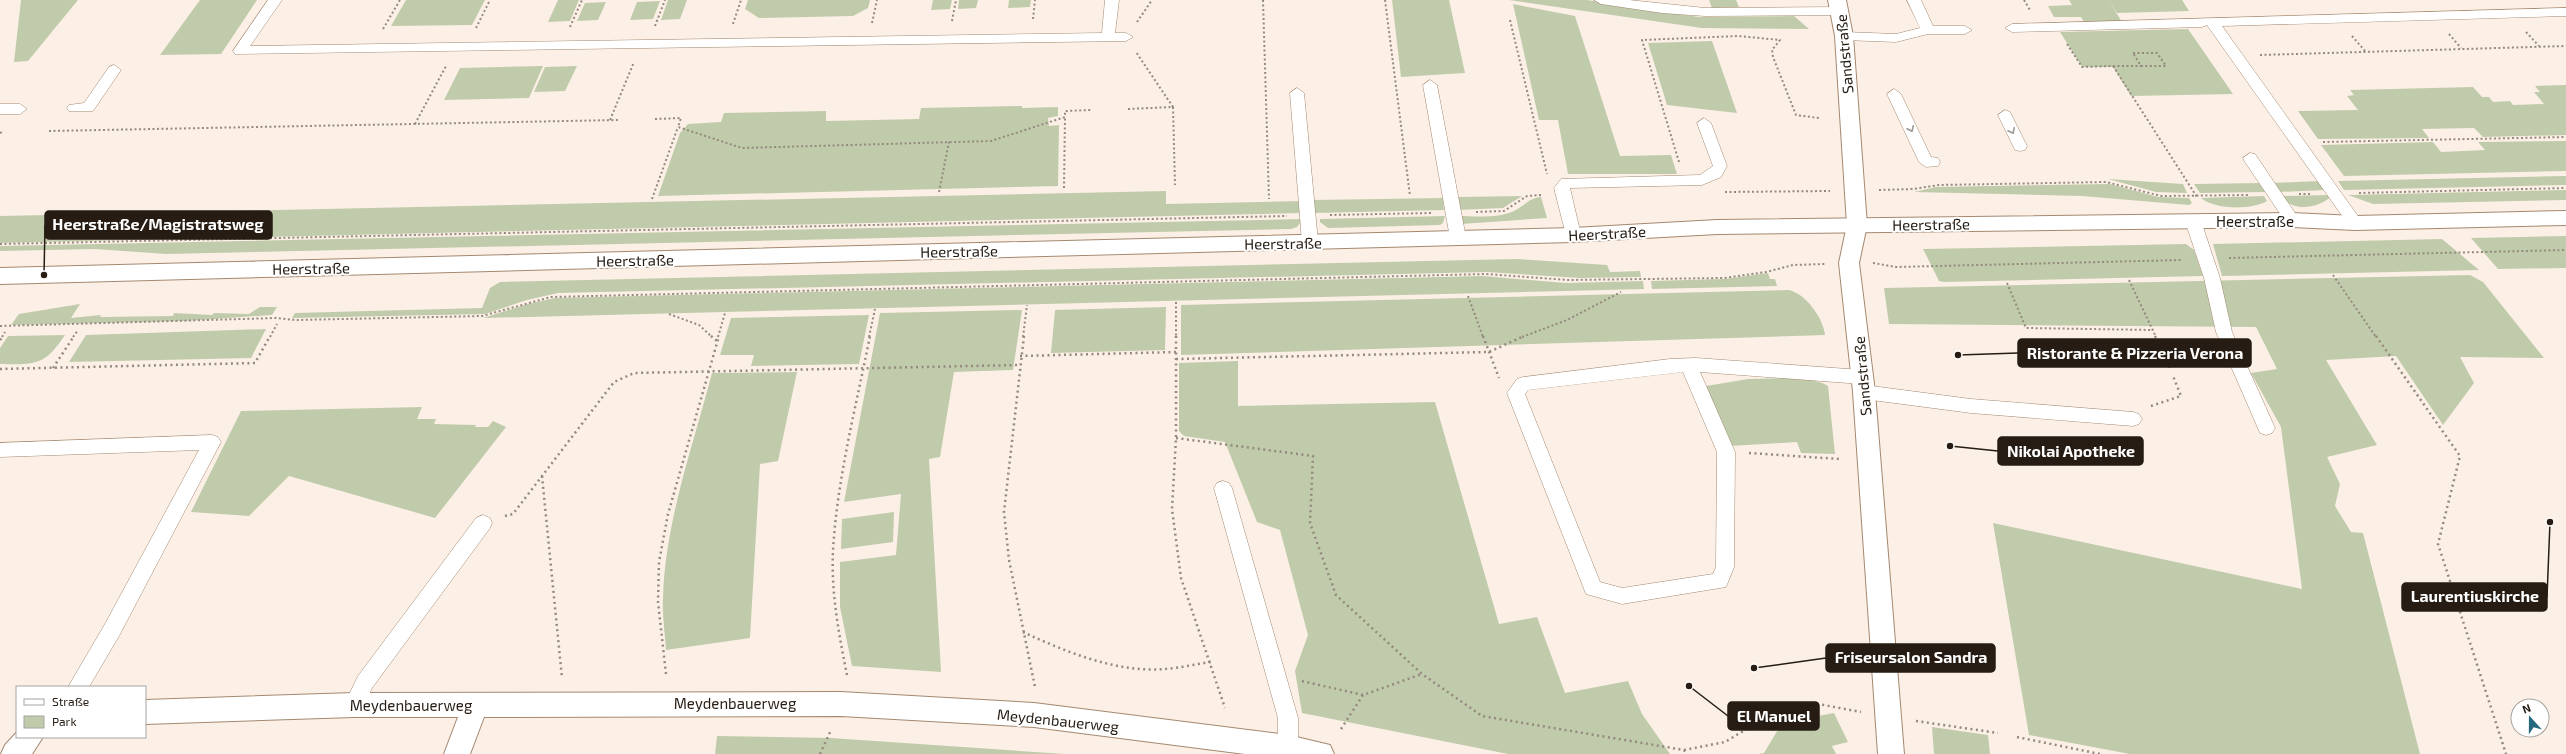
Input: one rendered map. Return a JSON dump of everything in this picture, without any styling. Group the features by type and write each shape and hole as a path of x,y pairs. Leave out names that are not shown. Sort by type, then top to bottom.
{"main road":[{"name":"Sandstraße","path":"1839,5 1844,36 1856,191 1857,225 1849,263 1863,384 1891,754"},
{"name":"Heerstraße","path":"0,276 1573,235 1717,227 2292,220 2355,223 2566,218"},
{"name":"Meydenbauerweg","path":"146,712 354,705 841,704 1034,716 1236,748 1288,747 1321,754"},
{"path":"457,754 475,705"},
{"path":"14,754 29,738"}],"lane":[{"path":"275,0 240,51 1126,37"},
{"path":"1108,37 1112,0"},
{"path":"1601,0 1662,9 1705,12 1839,5"},
{"path":"1914,0 1928,30"},
{"path":"2355,223 2212,22 2566,12"},
{"path":"2012,28 2202,23"},
{"path":"1844,36 1896,38 1928,30 1965,30"},
{"path":"74,108 88,108 114,70"},
{"path":"1430,85 1458,238"},
{"path":"1296,93 1310,242"},
{"path":"1894,94 1926,162 1934,162"},
{"path":"0,109 20,109"},
{"path":"2005,115 2020,146"},
{"path":"1573,235 1562,188 1566,183 1702,180 1716,173 1720,166 1704,123"},
{"path":"2250,158 2292,220"},
{"path":"2193,222 2206,259 2224,332 2266,428"},
{"path":"1689,366 1726,452 1725,567 1719,581 1622,596 1593,588 1516,393 1523,384 1670,366 1689,366 1863,384 1964,405 2133,419"},
{"path":"0,450 212,442 112,630 79,686"},
{"path":"1223,488 1288,718 1288,747"},
{"path":"354,705 365,682 483,523"}],"path":[{"path":"370,49 400,0"},
{"path":"415,124 490,0"},
{"path":"562,46 582,0"},
{"path":"610,120 665,0"},
{"path":"727,44 742,0"},
{"path":"1152,0 1126,37 1173,107 1174,185"},
{"path":"1263,0 1269,199"},
{"path":"1386,0 1410,196"},
{"path":"1510,20 1548,177"},
{"path":"2057,27 2082,67 2166,66 2157,53 2133,53 2141,66"},
{"path":"1685,180 1642,40 1738,36 1780,40 1772,50 1773,57 1796,115 1819,118"},
{"path":"2236,56 2566,46"},
{"path":"2112,66 2213,221"},
{"path":"1128,109 1173,107"},
{"path":"1064,188 1065,110 1091,110"},
{"path":"678,127 742,148 991,141 1065,117"},
{"path":"652,199 681,118 655,119"},
{"path":"49,131 618,120"},
{"path":"2298,143 2566,137"},
{"path":"939,192 950,142"},
{"path":"1913,189 1939,185 2106,182"},
{"path":"0,244 1504,211 1527,196"},
{"path":"1873,263 1896,267 2566,250"},
{"path":"0,326 276,318 296,320 482,316 551,297 1486,274 1568,280 1724,278 1766,272 1793,265"},
{"path":"2333,275 2460,456 2438,537 2438,544 2506,754"},
{"path":"2129,280 2170,368"},
{"path":"2007,283 2026,328 2153,330"},
{"path":"1176,359 1489,352 1511,341 1566,320 1621,292"},
{"path":"1468,296 1500,380 1519,389"},
{"path":"1176,302 1176,438 1172,509 1181,578 1211,662 1225,708"},
{"path":"1027,306 1020,356 1004,512 1009,560 1035,687"},
{"path":"847,675 836,616 833,553 838,496 875,309"},
{"path":"666,674 658,602 659,562 668,514 725,313"},
{"path":"669,314 699,325 717,341"},
{"path":"0,369 255,363 277,324"},
{"path":"54,368 78,330"},
{"path":"0,340 5,332"},
{"path":"1020,356 1176,352"},
{"path":"483,523 513,514 614,382 634,372 1019,365"},
{"path":"2133,419 2138,411 2181,396 2173,376"},
{"path":"1176,438 1313,456 1310,523 1336,595 1422,674 1482,716 1685,752 1725,742 1775,712 1813,703 1866,712"},
{"path":"1726,452 1839,459"},
{"path":"542,476 562,678"},
{"path":"1023,632 1052,647 1118,665 1164,669 1211,662"},
{"path":"1276,675 1363,695 1422,674"},
{"path":"1341,729 1363,695"},
{"path":"1914,720 1998,733"},
{"path":"820,754 831,730"},
{"path":"2017,737 2100,754"}],"green space":[{"path":"21,0 78,0 28,61 14,62"},
{"path":"200,0 257,0 221,54 160,55"},
{"path":"406,0 485,0 472,25 391,26"},
{"path":"558,0 579,0 570,21 548,22"},
{"path":"668,0 687,0 680,19 661,20"},
{"path":"748,0 870,0 868,8 853,16 759,18 745,9"},
{"path":"933,0 952,0 950,9 931,10"},
{"path":"959,0 978,0 976,8 958,9"},
{"path":"1009,0 1031,0 1030,7 1008,8"},
{"path":"1392,0 1449,0 1465,73 1401,77"},
{"path":"1509,0 1587,0 1699,17 1794,16 1809,29 1702,28"},
{"path":"1709,0 1736,0 1739,7 1712,8"},
{"path":"2069,0 2182,0 2189,11 2117,13 2109,1 2122,22 2085,23 2081,17 2054,17 2048,6 2072,5"},
{"path":"660,1 653,19 630,20 637,2"},
{"path":"606,2 598,20 577,21 585,3"},
{"path":"1513,4 1575,16 1620,156 1671,155 1677,174 1568,174 1558,120 1539,120"},
{"path":"2188,29 2233,94 2131,96 2113,67 2082,67 2060,32"},
{"path":"1712,41 1737,113 1667,105 1648,43"},
{"path":"543,66 529,98 444,100 460,68"},
{"path":"577,66 565,91 534,92 545,67"},
{"path":"2566,85 2566,135 2483,137 2474,128 2422,129 2429,138 2318,139 2298,111 2358,110 2347,96 2354,95 2350,90 2473,87 2482,97 2489,97 2493,102 2510,101 2513,105 2544,104 2534,92 2540,92 2535,86"},
{"path":"1022,106 1022,108 1058,107 1058,116 1048,118 1049,126 1059,125 1058,186 658,196 680,133 688,124 721,122 724,113 826,111 826,121 919,119 921,108"},
{"path":"2566,141 2566,171 2344,176 2321,145 2433,142 2441,152 2485,150 2478,142"},
{"path":"2566,176 2566,185 2344,190 2338,181"},
{"path":"2108,179 2183,184 2187,193 2156,192"},
{"path":"2319,181 2326,190 2278,192 2271,183"},
{"path":"2260,183 2266,192 2200,193 2194,184"},
{"path":"2110,184 2158,197 2189,198 2192,203 2189,205 2082,196 1914,192 1936,187"},
{"path":"2566,190 2566,200 2373,204 2348,195"},
{"path":"1166,191 1166,204 1302,201 1303,213 0,243 0,216"},
{"path":"2329,195 2331,197 2325,201 2306,207 2292,205 2281,196"},
{"path":"1522,196 1503,208 1458,210 1458,197"},
{"path":"2264,196 2267,201 2252,206 2243,207 2224,207 2207,202 2201,198"},
{"path":"1541,197 1547,218 1461,224 1457,216 1507,214 1530,201"},
{"path":"1443,198 1444,210 1314,213 1313,200"},
{"path":"1445,216 1443,223 1440,225 1328,228 1320,222 1320,219"},
{"path":"1303,219 1297,227 1291,229 166,254 95,249 0,251 0,246"},
{"path":"2566,236 2566,268 2498,269 2471,238"},
{"path":"2442,239 2479,270 2222,276 2213,244"},
{"path":"2186,244 2194,250 2203,276 1944,282 1939,281 1923,249"},
{"path":"1517,259 1607,265 1610,272 1640,271 1641,277 1580,278 1487,272 558,293 527,300 485,314 292,318 295,313 482,308 490,288 500,282"},
{"path":"1768,273 1770,279 1775,279 1777,286 1652,289 1651,281 1724,279"},
{"path":"2470,275 2483,282 2544,358 2460,357 2474,383 2443,425 2396,356 2326,360 2377,445 2327,457 2340,484 2335,506 2351,532 2363,533 2420,754 2130,754 2029,735 1993,523 2302,589 2281,427 2251,373 2277,369 2256,327 1889,324 1884,288"},
{"path":"1483,276 1566,283 1643,281 1644,289 483,318 528,304 555,298"},
{"path":"1789,290 1802,296 1813,308 1821,321 1825,335 1181,355 1181,305"},
{"path":"80,304 71,318 101,315 100,317 173,316 174,313 212,315 214,313 249,314 260,307 277,307 272,315 186,321 11,325 19,314"},
{"path":"1166,307 1165,350 1051,353 1055,310"},
{"path":"1022,310 1013,370 954,372 940,457 929,459 941,672 852,666 840,607 840,562 896,555 901,494 844,502 880,313"},
{"path":"869,315 859,364 751,366 754,355 720,355 731,318"},
{"path":"266,329 251,358 69,362 86,335"},
{"path":"65,335 58,345 45,358 31,363 0,364 0,348 8,336"},
{"path":"1238,361 1238,406 1435,402 1499,624 1537,617 1565,693 1628,681 1642,714 1670,754 1508,754 1302,713 1295,671 1308,635 1280,530 1257,522 1225,442 1184,436 1179,431 1179,363"},
{"path":"797,372 778,461 760,464 750,638 666,650 663,604 665,570 669,541 681,484 712,373"},
{"path":"1748,379 1800,379 1811,380 1828,386 1835,454 1801,453 1797,442 1730,446 1706,386"},
{"path":"422,407 417,419 436,419 434,424 476,425 475,427 488,427 493,421 506,427 435,518 289,476 249,516 191,512 241,411"},
{"path":"894,512 893,542 841,549 842,519"},
{"path":"1834,713 1848,742 1832,746 1836,754 1758,754 1764,753 1782,723"},
{"path":"1932,727 1988,735 1990,754 1934,754"},
{"path":"717,736 831,738 1065,754 715,754"}],"place":[{"name":"Heerstraße/Magistratsweg","path":"44,275"},
{"name":"Ristorante & Pizzeria Verona","path":"1958,355"},
{"name":"Nikolai Apotheke","path":"1950,446"},
{"name":"Laurentiuskirche","path":"2550,522"},
{"name":"Friseursalon Sandra","path":"1754,668"},
{"name":"El Manuel","path":"1689,686"}]}
